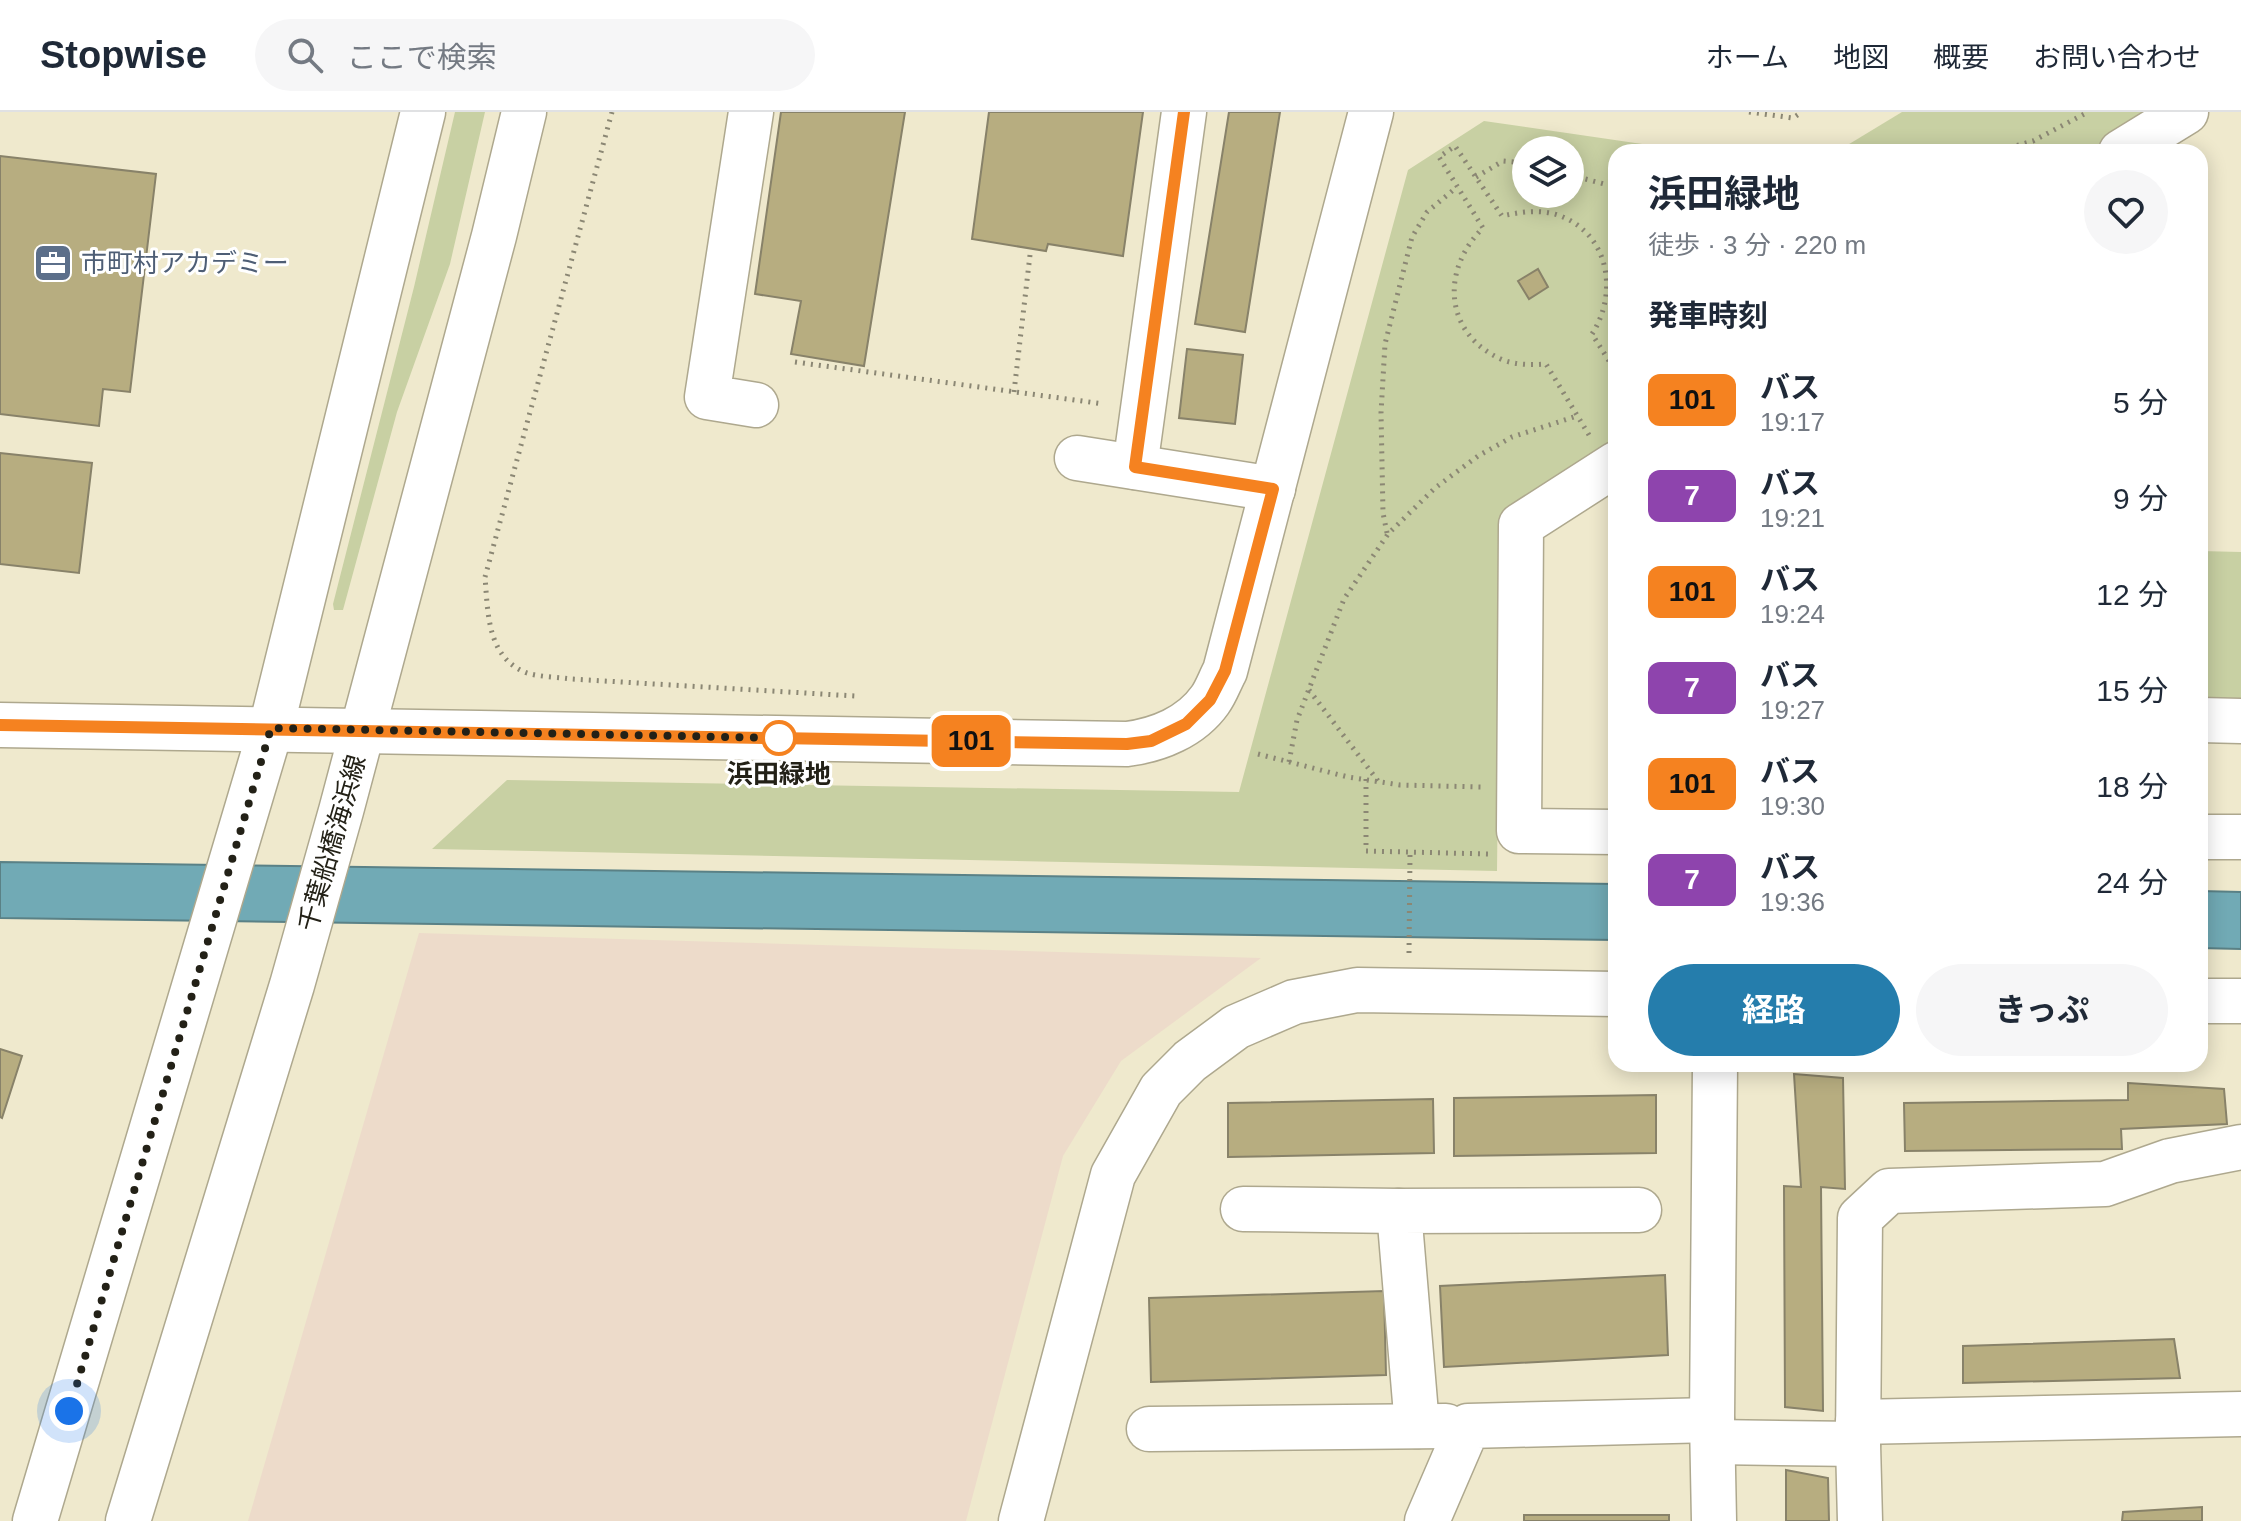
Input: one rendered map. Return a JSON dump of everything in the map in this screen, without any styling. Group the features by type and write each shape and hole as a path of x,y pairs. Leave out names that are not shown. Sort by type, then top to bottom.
{"street":[{"path":"35,1521 271,728 423,112"},
{"name":"千葉船橋海浜線","path":"128,1521 292,985 363,731 524,112"},
{"path":"751,112 707,397 756,405"},
{"path":"1135,467 1184,112"},
{"path":"0,725 1095,743 1151,741 1186,724 1210,700 1225,671 1371,112"},
{"path":"2141,144 2186,112"},
{"path":"1077,458 1273,489"},
{"path":"1608,469 1521,525 1519,788 1519,831 1608,832"},
{"path":"2208,720 2241,721"},
{"path":"2208,837 2241,837"},
{"path":"1021,1521 1113,1175 1161,1090 1190,1061 1236,1027 1294,1002 1357,990 1608,994"},
{"path":"2208,1001 2241,1001"},
{"path":"1714,1521 1715,1072"},
{"path":"1860,1521 1860,1218 1889,1191 2105,1184 2170,1161 2241,1147"},
{"path":"1243,1209 1639,1210"},
{"path":"1399,1211 1417,1426"},
{"path":"1149,1429 1468,1426 1858,1433 2241,1414"},
{"path":"1427,1521 1468,1426"}],"path":[{"path":"612,112 485,577 488,624 501,656 527,673 571,679 857,696"},
{"path":"1749,112 1793,118 1802,112"},
{"path":"2022,144 2088,112"},
{"path":"1289,762 1297,720 1344,599 1388,534 1435,488 1478,456 1512,437 1577,416 1546,364 1524,365 1504,361 1482,349 1468,334 1457,312 1453,286 1458,260 1483,228 1439,157 1455,146 1502,216 1540,211 1558,215 1579,226 1597,246 1605,266 1608,289 1604,316 1592,334 1608,359"},
{"path":"1476,177 1503,161 1512,162"},
{"path":"1584,179 1608,185"},
{"path":"1388,534 1383,513 1381,413 1385,344 1412,237 1427,212 1457,187"},
{"path":"1014,392 1030,255"},
{"path":"795,362 1109,405"},
{"path":"1308,689 1378,781"},
{"path":"1258,754 1400,785 1519,788"},
{"path":"1366,779 1366,851 1410,854 1409,958"}],"shaded area":[{"path":"419,933 1261,958 1121,1061 1063,1156 966,1521 248,1521"}],"green space":[{"path":"455,112 485,112 450,264 397,412 343,610 334,610 333,604"},
{"path":"1902,112 2151,112 2099,144 1849,144"},
{"name":"浜田緑地","path":"1484,121 1642,144 1608,144 1608,448 1501,517 1497,871 432,849 507,780 1239,792 1408,170"},
{"path":"2208,551 2241,552 2241,703 2208,703"}],"water":[{"path":"0,862 1608,884 1608,940 0,918"},
{"path":"2208,891 2241,892 2241,949 2208,948"}],"building":[{"path":"781,112 905,112 864,366 791,354 801,301 755,294"},
{"path":"989,112 1143,112 1123,256 1048,244 1046,251 972,239"},
{"path":"1229,112 1280,112 1245,332 1195,324"},
{"path":"0,156 156,174 130,392 103,389 99,426 0,414"},
{"path":"1538,269 1548,287 1529,299 1518,281"},
{"path":"1187,349 1243,355 1235,424 1179,418"},
{"path":"0,453 92,463 79,573 0,564"},
{"path":"0,1049 22,1056 2,1118 0,1117"},
{"path":"1794,1074 1843,1078 1845,1189 1821,1187 1823,1411 1785,1407 1784,1186 1801,1187"},
{"path":"2128,1083 2224,1089 2227,1124 2121,1129 2122,1149 1905,1151 1904,1103 2128,1100"},
{"path":"1656,1095 1656,1153 1454,1156 1454,1098"},
{"path":"1433,1099 1434,1153 1228,1157 1228,1103"},
{"path":"1665,1275 1668,1355 1444,1367 1440,1286"},
{"path":"1384,1291 1386,1375 1151,1382 1149,1298"},
{"path":"2174,1339 2180,1378 1963,1383 1963,1346"},
{"path":"1786,1470 1828,1478 1829,1521 1786,1521"},
{"path":"2202,1507 2202,1521 2122,1521 2123,1512"},
{"path":"1524,1515 1669,1515 1669,1521 1524,1521"}],"bus line":[{"name":"101","path":"0,725 1127,744 1151,741 1186,724 1210,700 1225,671 1273,489 1135,467 1184,112"}],"place":[{"name":"市町村アカデミー","path":"53,263"},
{"name":"浜田緑地","path":"779,738"}],"route":[{"path":"69,1411 271,728 779,738"}]}
